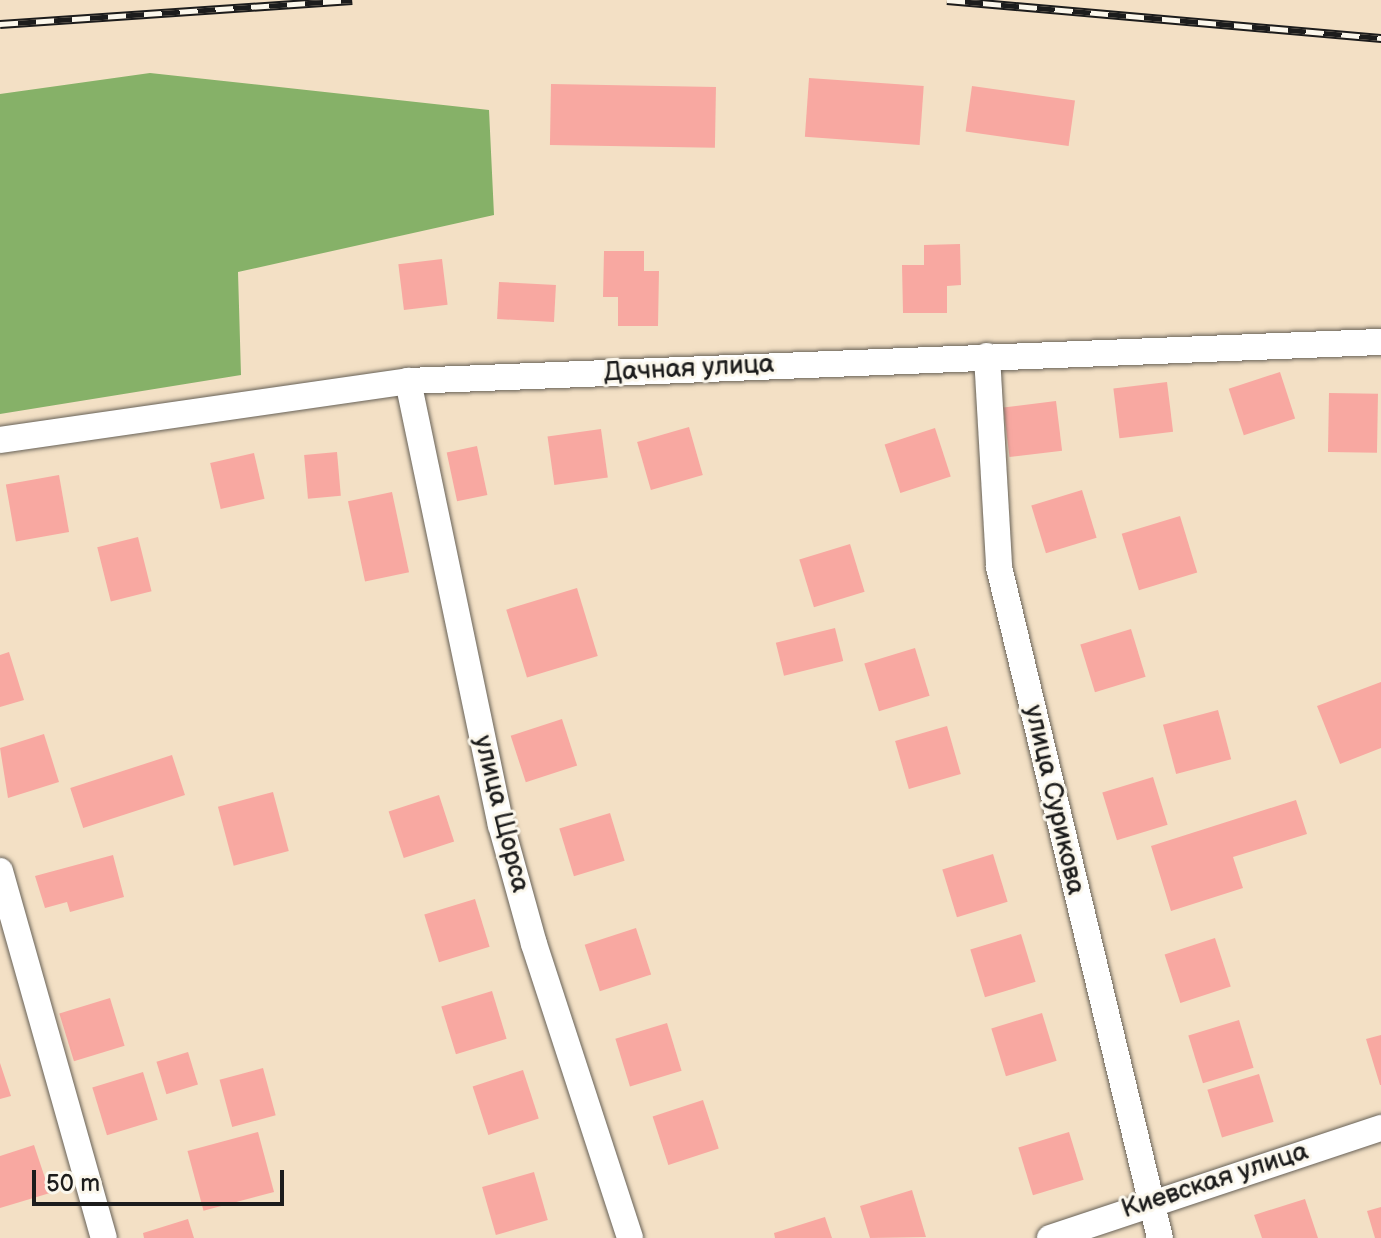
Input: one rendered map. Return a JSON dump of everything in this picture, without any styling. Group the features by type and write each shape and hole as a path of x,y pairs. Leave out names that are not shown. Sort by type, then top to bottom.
{"street":[{"name":"Дачная улица","path":"0,440 408,381 1381,342"},
{"name":"улица Сурикова","path":"987,356 999,567 1148,1201 1160,1238"},
{"name":"улица Щорса","path":"408,381 501,825 534,944 630,1238"},
{"path":"0,871 104,1238"},
{"name":"Киевская улица","path":"1050,1238 1148,1201 1381,1128"}],"green space":[{"path":"150,73 489,110 494,215 238,272 241,375 0,414 0,94"}],"building":[{"path":"809,78 924,86 920,145 805,137"},
{"path":"551,84 716,87 715,148 550,145"},
{"path":"972,86 1075,100 1069,146 966,132"},
{"path":"960,244 961,285 947,286 947,313 903,313 902,265 924,265 924,245"},
{"path":"604,251 644,251 644,271 659,271 658,326 618,326 618,297 603,297"},
{"path":"442,259 448,305 404,310 398,264"},
{"path":"499,282 556,285 554,322 497,319"},
{"path":"1280,372 1295,419 1244,435 1229,389"},
{"path":"1167,382 1173,432 1119,438 1113,389"},
{"path":"1329,393 1378,394 1377,453 1328,452"},
{"path":"1056,401 1062,451 1009,457 1003,407"},
{"path":"689,427 703,475 651,490 637,442"},
{"path":"935,428 951,477 900,493 885,444"},
{"path":"601,429 608,478 554,485 548,437"},
{"path":"477,446 487,495 457,501 447,452"},
{"path":"337,452 341,496 308,499 304,455"},
{"path":"254,453 265,499 221,509 210,463"},
{"path":"59,475 69,532 16,541 6,484"},
{"path":"1082,490 1097,538 1046,553 1031,505"},
{"path":"392,492 409,572 365,582 348,501"},
{"path":"1180,516 1197,572 1139,590 1122,534"},
{"path":"138,537 152,591 111,601 97,547"},
{"path":"850,544 865,592 814,607 799,559"},
{"path":"577,588 598,656 527,678 506,610"},
{"path":"835,628 843,661 784,676 776,643"},
{"path":"1131,629 1146,677 1095,692 1080,644"},
{"path":"915,648 930,696 879,711 864,663"},
{"path":"9,652 24,700 0,707 0,655"},
{"path":"1381,682 1381,748 1340,764 1317,706"},
{"path":"1218,710 1231,759 1176,774 1163,725"},
{"path":"562,719 577,766 526,782 511,736"},
{"path":"947,726 961,774 909,789 895,741"},
{"path":"44,734 59,782 8,798 0,748"},
{"path":"172,755 185,795 83,828 70,788"},
{"path":"1153,777 1168,825 1117,840 1102,792"},
{"path":"273,792 289,851 234,866 218,807"},
{"path":"439,795 454,842 404,858 389,811"},
{"path":"1296,800 1307,834 1233,857 1243,888 1171,911 1151,846"},
{"path":"610,813 625,861 574,876 559,828"},
{"path":"993,854 1008,902 957,917 942,869"},
{"path":"113,855 124,897 70,912 67,902 45,908 35,876"},
{"path":"475,899 490,947 439,962 424,914"},
{"path":"636,928 651,975 600,991 585,945"},
{"path":"1021,934 1036,982 985,997 970,949"},
{"path":"1215,938 1231,987 1180,1003 1165,954"},
{"path":"492,991 507,1039 456,1054 441,1006"},
{"path":"110,998 125,1046 74,1061 59,1013"},
{"path":"1042,1013 1057,1061 1006,1076 991,1028"},
{"path":"1239,1020 1254,1068 1203,1083 1188,1035"},
{"path":"667,1023 682,1071 630,1087 615,1039"},
{"path":"1381,1035 1381,1085 1380,1085 1366,1039"},
{"path":"188,1052 198,1085 166,1094 156,1062"},
{"path":"0,1063 11,1096 0,1099"},
{"path":"263,1068 276,1115 232,1127 220,1080"},
{"path":"523,1070 539,1119 488,1135 473,1086"},
{"path":"143,1072 158,1120 107,1135 92,1087"},
{"path":"1259,1074 1274,1122 1222,1138 1207,1090"},
{"path":"703,1100 719,1149 668,1165 653,1116"},
{"path":"258,1132 274,1192 204,1211 187,1151"},
{"path":"1069,1132 1084,1180 1033,1195 1018,1147"},
{"path":"34,1145 50,1193 0,1208 0,1156"},
{"path":"534,1172 548,1220 496,1235 482,1187"},
{"path":"912,1190 926,1237 870,1238 860,1206"},
{"path":"1305,1199 1318,1238 1262,1238 1254,1215"},
{"path":"1381,1207 1381,1238 1375,1238 1367,1211"},
{"path":"825,1217 832,1238 775,1238 774,1233"},
{"path":"188,1219 194,1238 144,1238 143,1233"}],"railway":[{"path":"0,24 352,0"},
{"path":"947,0 1381,38"}]}
